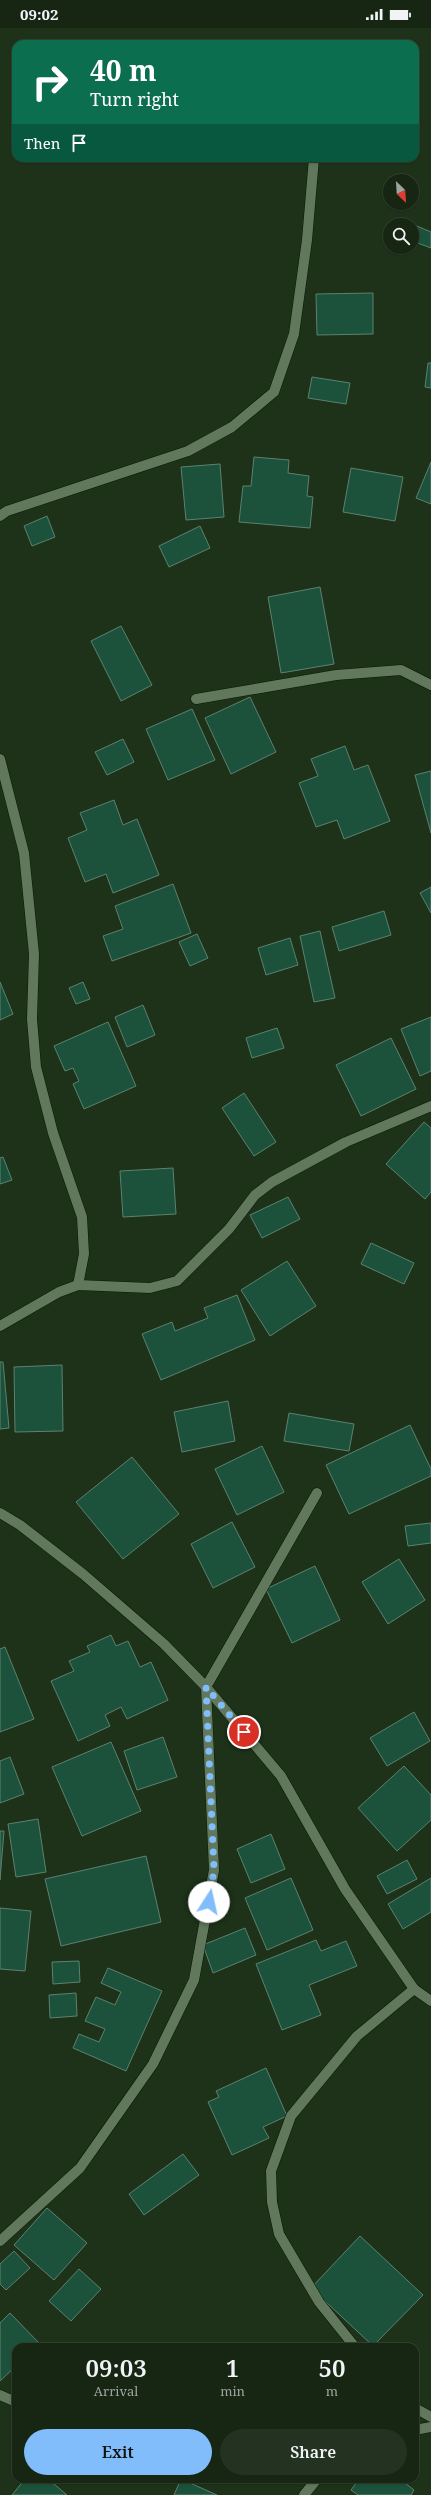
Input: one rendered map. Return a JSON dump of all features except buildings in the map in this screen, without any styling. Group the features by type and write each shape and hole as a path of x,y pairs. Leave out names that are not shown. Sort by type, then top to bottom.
{"street":[{"path":"0,516 7,510 188,451 232,426 274,392 294,334 308,240 314,162"},
{"path":"196,699 336,675 401,670 431,685"},
{"path":"0,759 24,853 34,954 32,1019 36,1067 53,1133 82,1218 84,1254 78,1285"},
{"path":"0,1326 59,1292 78,1285 150,1288 176,1281 229,1229 255,1195 272,1182 346,1142 431,1106"},
{"path":"0,2241 80,2168 153,2064 194,1980 214,1870 206,1687 317,1493"},
{"path":"0,1513 20,1526 83,1574 164,1644 206,1687 281,1776 345,1889 414,1989 431,2001"},
{"path":"352,2343 319,2302 279,2234 272,2202 270,2171 291,2116 357,2036 414,1989"},
{"path":"0,2395 12,2400"},
{"path":"419,2410 431,2418"},
{"path":"419,2429 431,2427"},
{"path":"304,2495 314,2483"}],"route":[{"path":"209,1902 214,1870 206,1687 244,1732"}]}
